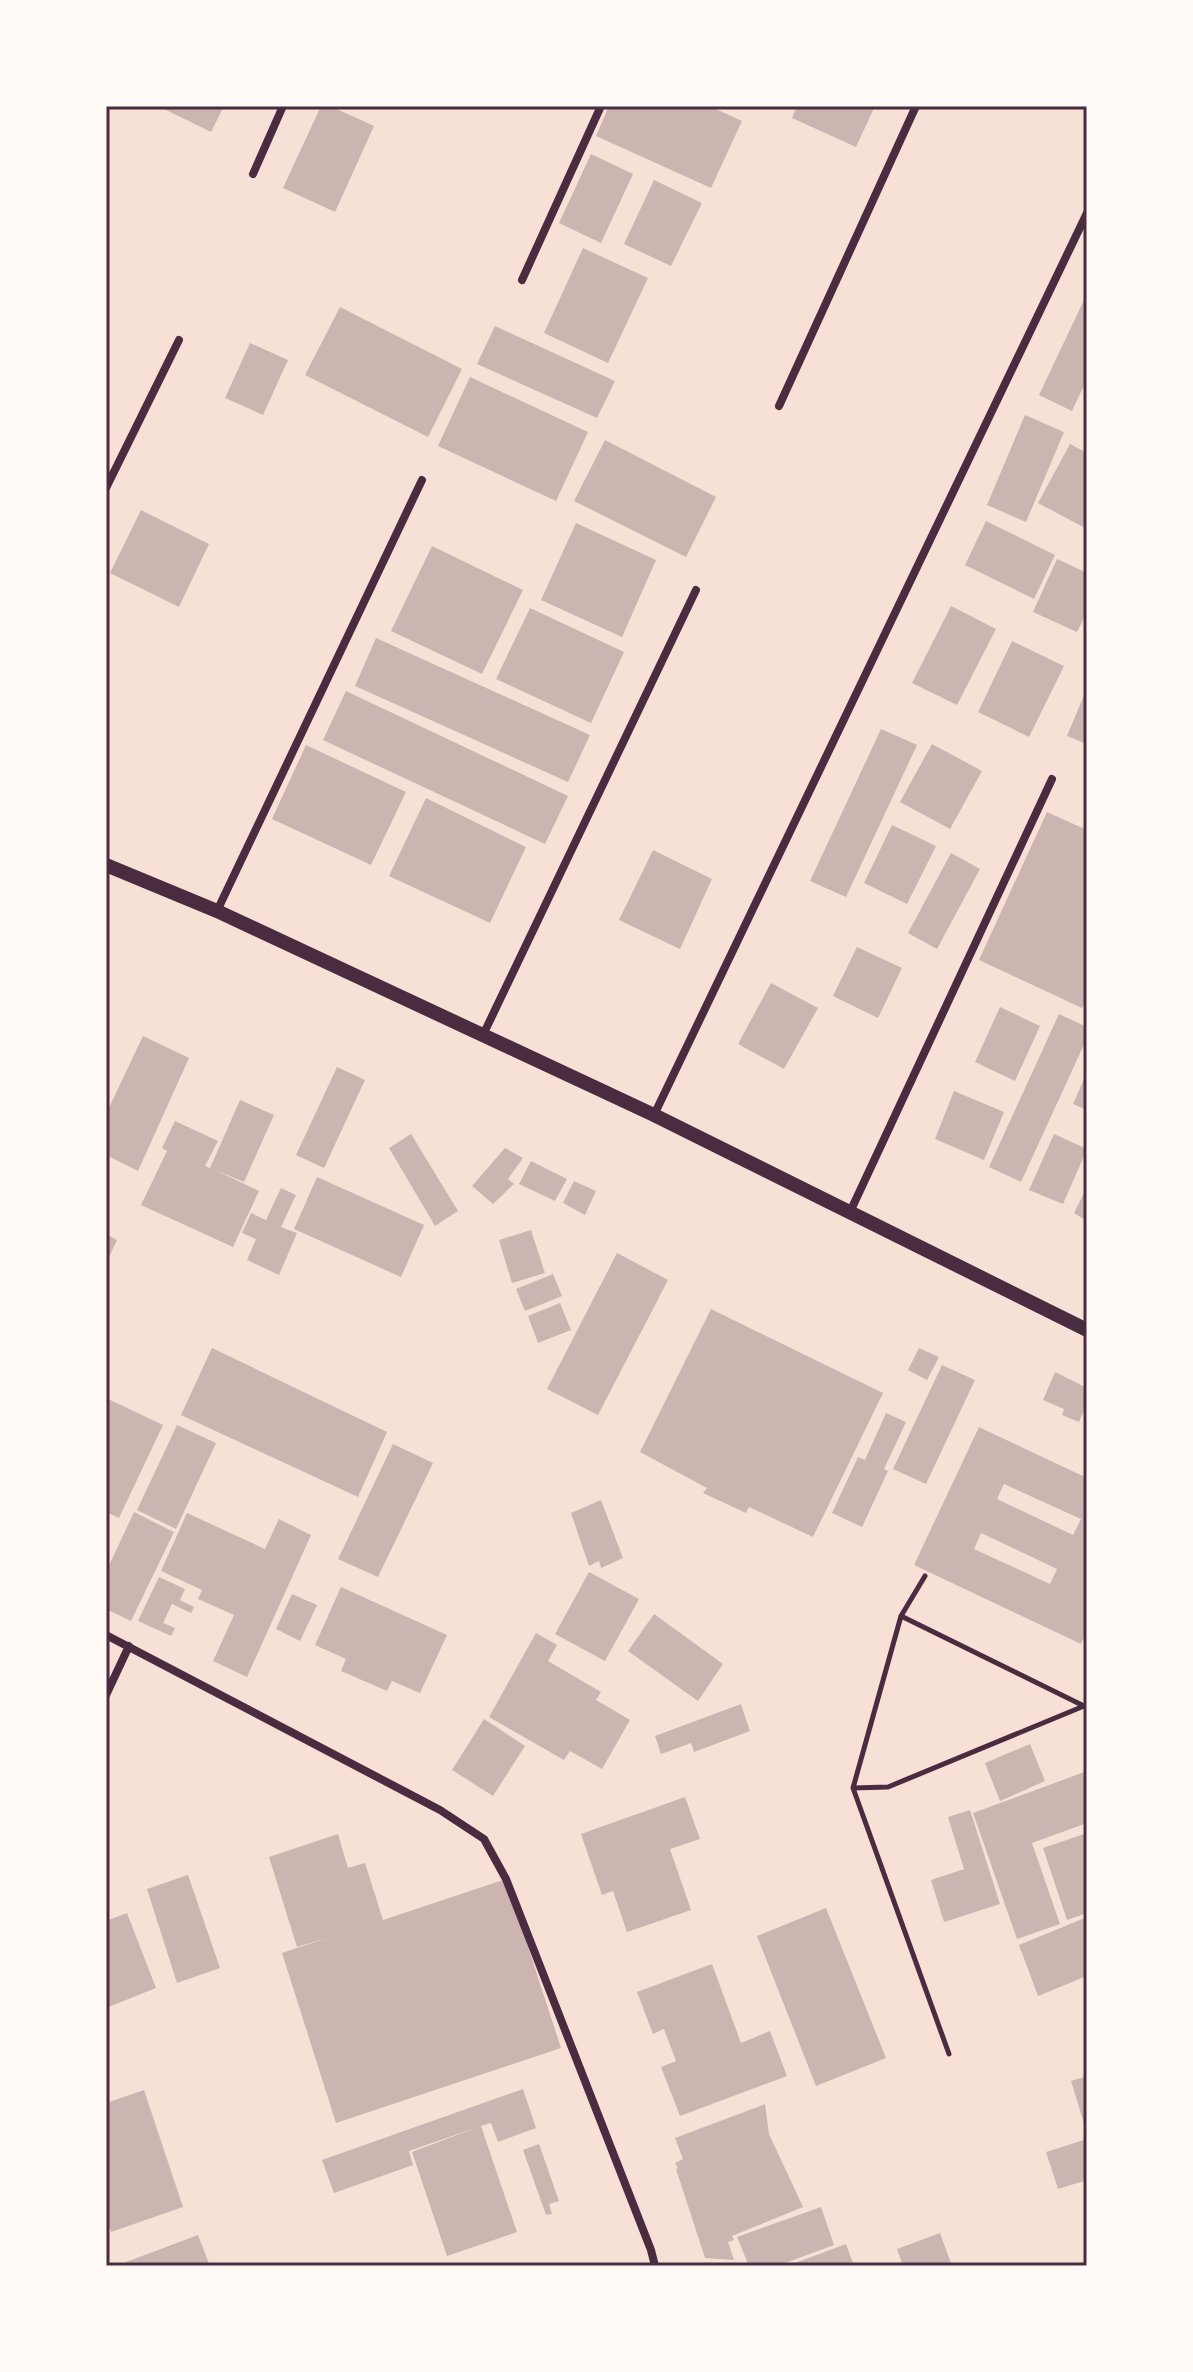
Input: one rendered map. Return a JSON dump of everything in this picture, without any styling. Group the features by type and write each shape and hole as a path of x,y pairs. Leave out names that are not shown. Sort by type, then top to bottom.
{"street":[{"path":"253,174 283,106"},
{"path":"522,280 601,106"},
{"path":"779,406 916,106"},
{"path":"654,1115 1087,213"},
{"path":"106,488 179,340"},
{"path":"217,911 422,480"},
{"path":"483,1035 696,590"},
{"path":"850,1212 1052,779"},
{"path":"106,865 217,911 654,1115 1087,1330"},
{"path":"106,1635 440,1810 484,1839 506,1879 655,2266"},
{"path":"106,1695 129,1646"}],"path":[{"path":"925,1576 901,1616 853,1788 949,2054"},
{"path":"901,1616 1086,1706"},
{"path":"853,1788 888,1787 1086,1706"}],"building":[{"path":"158,106 224,106 211,132"},
{"path":"321,106 330,106 374,126 335,212 283,188"},
{"path":"609,106 709,106 742,121 711,188 596,136"},
{"path":"797,106 875,106 856,147 792,118"},
{"path":"591,154 633,174 601,243 559,223"},
{"path":"654,180 702,203 671,266 624,244"},
{"path":"583,248 648,278 608,363 544,333"},
{"path":"1084,300 1087,301 1087,379 1072,411 1039,395"},
{"path":"340,307 462,369 428,437 305,375"},
{"path":"495,326 615,381 597,418 477,364"},
{"path":"250,343 288,360 263,415 225,398"},
{"path":"470,377 588,432 556,501 438,446"},
{"path":"1025,415 1064,432 1026,522 987,505"},
{"path":"605,440 716,497 686,557 574,501"},
{"path":"1070,444 1087,453 1087,529 1038,503"},
{"path":"141,510 209,544 179,607 110,573"},
{"path":"986,521 1055,555 1034,599 965,565"},
{"path":"576,523 656,560 622,637 541,600"},
{"path":"432,546 523,590 482,674 391,631"},
{"path":"1057,559 1087,573 1087,612 1077,632 1033,612"},
{"path":"951,606 996,629 957,705 912,683"},
{"path":"530,608 624,652 591,723 496,679"},
{"path":"376,638 590,735 568,782 355,686"},
{"path":"1012,641 1064,666 1029,737 978,712"},
{"path":"1087,688 1087,744 1067,736"},
{"path":"346,691 568,796 545,844 323,740"},
{"path":"881,729 917,745 846,897 810,881"},
{"path":"932,744 982,771 950,829 900,802"},
{"path":"306,745 406,792 371,865 272,819"},
{"path":"426,798 526,847 490,923 389,876"},
{"path":"1047,812 1087,830 1087,997 1082,1008 979,960"},
{"path":"892,825 936,846 907,904 864,883"},
{"path":"653,850 712,879 680,949 619,920"},
{"path":"951,853 980,869 937,949 908,933"},
{"path":"857,947 902,968 878,1018 833,996"},
{"path":"771,983 818,1008 784,1069 738,1044"},
{"path":"1000,1007 1040,1026 1015,1081 975,1062"},
{"path":"1059,1014 1087,1027 1087,1038 1021,1182 989,1167"},
{"path":"143,1036 189,1058 138,1171 106,1155 106,1114"},
{"path":"337,1067 365,1080 324,1168 296,1155"},
{"path":"1087,1072 1087,1110 1073,1104"},
{"path":"954,1091 1004,1112 984,1160 935,1139"},
{"path":"240,1100 274,1115 244,1182 215,1170 259,1191 233,1247 141,1205 167,1151 162,1148 175,1121 218,1141 205,1166 210,1168"},
{"path":"411,1134 458,1211 435,1226 389,1148"},
{"path":"1054,1134 1087,1149 1063,1204 1029,1190"},
{"path":"505,1148 523,1158 508,1179 514,1184 493,1204 472,1186"},
{"path":"531,1161 567,1179 555,1201 519,1184"},
{"path":"317,1177 424,1225 401,1277 294,1229"},
{"path":"574,1181 596,1191 585,1215 563,1203"},
{"path":"1087,1187 1087,1221 1074,1213"},
{"path":"281,1188 296,1195 281,1227 297,1233 279,1275 247,1260 256,1239 242,1233 251,1213 266,1220"},
{"path":"531,1230 545,1273 512,1283 499,1240"},
{"path":"106,1234 117,1240 106,1264"},
{"path":"617,1253 668,1280 598,1415 547,1389"},
{"path":"553,1274 562,1296 525,1311 516,1289"},
{"path":"560,1303 571,1330 538,1343 528,1316"},
{"path":"711,1309 883,1393 813,1537 749,1507 746,1513 703,1493 707,1488 640,1452"},
{"path":"212,1348 387,1432 358,1497 181,1415"},
{"path":"919,1348 939,1357 927,1380 908,1370"},
{"path":"942,1365 975,1380 926,1484 893,1469"},
{"path":"1055,1372 1087,1388 1087,1403 1079,1422 1062,1415 1064,1409 1043,1400"},
{"path":"106,1398 163,1425 119,1518 106,1512"},
{"path":"886,1413 906,1422 862,1527 832,1513 858,1457 865,1460"},
{"path":"177,1425 216,1443 176,1529 137,1510"},
{"path":"979,1427 1087,1478 1087,1631 1081,1644 914,1565","holes":["1004,1484 1081,1519 1073,1535 997,1499","981,1533 1057,1569 1050,1584 974,1549"]},
{"path":"393,1444 433,1463 378,1577 338,1559"},
{"path":"601,1500 623,1558 601,1568 599,1561 589,1566 571,1513"},
{"path":"134,1512 174,1532 131,1621 106,1609 106,1572"},
{"path":"187,1513 265,1549 279,1519 311,1535 247,1677 213,1661 234,1615 198,1599 202,1590 161,1571"},
{"path":"589,1572 639,1599 605,1661 555,1634"},
{"path":"159,1577 185,1589 180,1600 194,1607 191,1613 172,1604 163,1623 175,1628 171,1636 138,1621"},
{"path":"341,1587 447,1635 420,1693 392,1681 387,1691 341,1671 346,1659 315,1645"},
{"path":"292,1594 317,1605 300,1641 276,1629"},
{"path":"654,1614 723,1664 698,1701 628,1651"},
{"path":"536,1633 557,1645 548,1661 601,1692 596,1700 630,1720 602,1769 570,1751 564,1760 489,1717"},
{"path":"741,1704 750,1731 694,1752 691,1743 661,1754 655,1736"},
{"path":"484,1719 525,1746 493,1796 452,1770"},
{"path":"1030,1744 1045,1781 1000,1801 985,1763"},
{"path":"1087,1771 1087,1823 1032,1843 1060,1924 1017,1939 973,1813"},
{"path":"685,1797 700,1839 670,1849 691,1910 627,1932 613,1891 602,1895 581,1834"},
{"path":"970,1810 1000,1904 944,1922 931,1880 964,1869 948,1817"},
{"path":"1087,1833 1087,1913 1067,1920 1043,1848"},
{"path":"338,1834 348,1868 365,1863 383,1920 506,1879 561,2048 336,2123 282,1953 330,1937 297,1947 269,1857"},
{"path":"188,1875 220,1968 177,1983 147,1889"},
{"path":"826,1908 886,2058 816,2086 757,1936"},
{"path":"127,1913 156,1988 106,2008 106,1921"},
{"path":"1087,1917 1087,1976 1038,1996 1019,1945"},
{"path":"712,1964 741,2043 770,2031 787,2076 680,2116 661,2067 676,2061 664,2029 653,2034 637,1992"},
{"path":"1087,2076 1087,2130 1086,2130 1071,2081"},
{"path":"523,2089 536,2128 498,2142 491,2123 481,2126 517,2232 447,2256 412,2152 478,2127 409,2151 413,2165 334,2193 322,2160"},
{"path":"144,2090 183,2207 111,2232 106,2218 106,2103"},
{"path":"765,2104 769,2134 803,2207 732,2236 734,2240 728,2242 734,2260 705,2258 676,2169 675,2163 683,2159 675,2138"},
{"path":"1084,2140 1087,2180 1058,2189 1046,2152"},
{"path":"539,2144 559,2201 549,2204 552,2214 546,2215 523,2150"},
{"path":"821,2207 834,2245 777,2266 749,2266 737,2237"},
{"path":"940,2233 952,2266 903,2266 897,2249"},
{"path":"198,2235 210,2266 127,2266 126,2262"},
{"path":"846,2244 854,2266 787,2266"}]}
